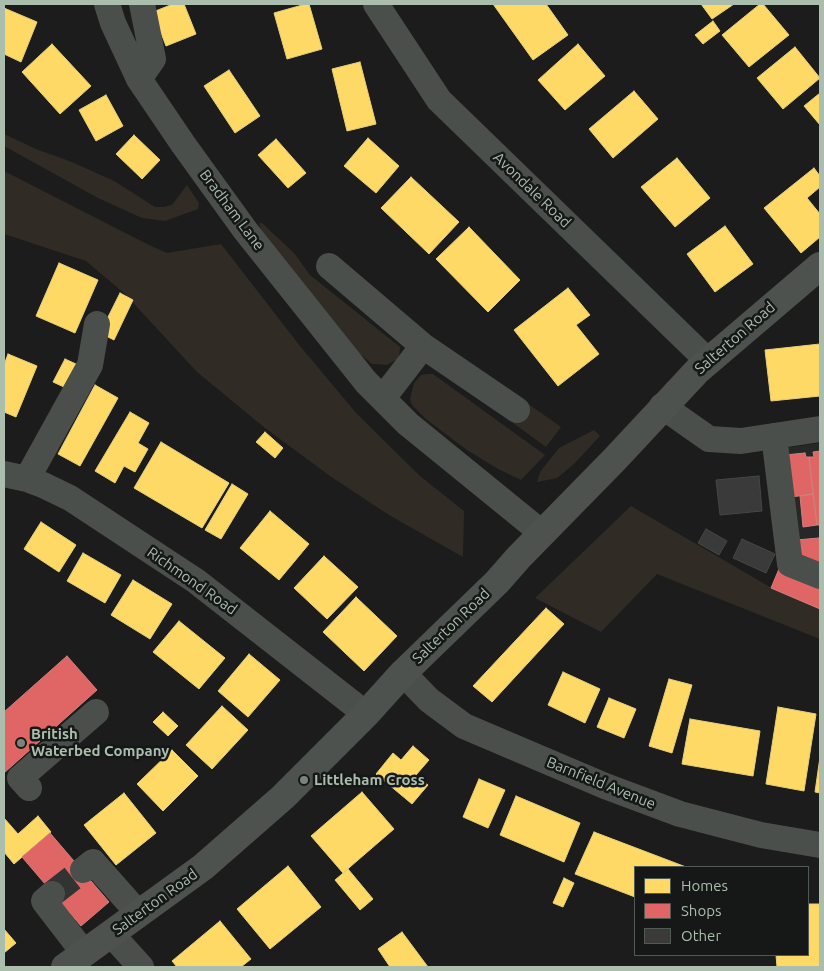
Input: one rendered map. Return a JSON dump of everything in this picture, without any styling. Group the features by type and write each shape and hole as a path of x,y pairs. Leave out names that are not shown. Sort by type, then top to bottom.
{"main road":[{"name":"Salterton Road","path":"75,960 203,867 283,797 366,714 403,673 497,582 707,360 820,266"}],"street":[{"name":"Bradham Lane","path":"107,4 113,23 140,79 183,144 246,230 366,382 408,424 542,533"},
{"path":"140,79 153,59 142,4"},
{"name":"Avondale Road","path":"376,4 439,100 707,360"},
{"path":"329,266 423,346 517,410"},
{"path":"15,476 90,365 97,324"},
{"path":"383,398 423,346"},
{"path":"662,406 708,439 741,441 820,429"},
{"path":"774,436 790,564 820,576"},
{"name":"Richmond Road","path":"15,476 43,485 70,498 196,581 366,714"},
{"name":"Barnfield Avenue","path":"403,673 429,700 464,726 604,786 680,814 761,835 820,845"},
{"path":"29,788 20,778 96,712"},
{"path":"83,870 93,862 139,914"},
{"path":"52,894 44,901 75,960"},
{"path":"112,934 141,967"}],"shaded area":[{"path":"4,134 114,181 155,207 172,205 187,185 199,203 198,209 165,221 142,218 98,198 4,146"},
{"path":"4,171 167,253 221,244 300,346 357,414 420,476 464,511 463,557 389,515 330,476 265,428 197,372 125,294 86,261 4,234"},
{"path":"259,223 262,223 294,253 310,275 400,347 399,358 387,365 372,364 359,353 261,230"},
{"path":"433,374 545,455 521,480 498,469 467,450 427,420 412,405 410,399 414,383 421,375"},
{"path":"527,403 561,427 546,447 513,423"},
{"path":"594,430 600,436 574,464 557,478 537,482 540,472 559,448"},
{"path":"820,443 820,606 773,585 778,569 797,554 785,448"},
{"path":"631,506 770,587 820,609 820,639 657,574 601,632 535,598"}],"building: Homes":[{"path":"173,4 184,4 196,34 166,46 153,12"},
{"path":"309,4 322,49 287,59 274,13"},
{"path":"493,4 546,4 568,35 533,60"},
{"path":"701,4 734,4 712,19"},
{"path":"760,4 763,4 789,35 749,67 722,35"},
{"path":"4,8 37,22 21,62 4,54"},
{"path":"713,21 720,31 703,44 695,35"},
{"path":"52,44 91,86 60,114 22,72"},
{"path":"578,44 605,76 565,110 538,80"},
{"path":"795,47 820,78 783,109 757,78"},
{"path":"360,62 376,124 347,131 332,69"},
{"path":"229,70 260,116 235,133 204,86"},
{"path":"634,91 658,119 613,158 589,129"},
{"path":"820,93 820,125 804,106"},
{"path":"106,95 123,126 96,141 79,110"},
{"path":"134,135 160,160 142,179 116,154"},
{"path":"368,138 399,166 376,193 344,166"},
{"path":"276,139 306,173 288,188 258,155"},
{"path":"677,158 710,198 675,227 641,187"},
{"path":"814,168 820,176 820,187 807,198 820,214 820,237 801,253 764,208"},
{"path":"411,177 459,222 429,254 381,208"},
{"path":"725,226 753,264 715,292 687,254"},
{"path":"469,227 520,280 488,312 436,259"},
{"path":"59,263 98,280 75,333 36,316"},
{"path":"568,288 590,315 576,325 599,354 558,386 514,330"},
{"path":"120,293 133,300 114,340 100,333"},
{"path":"820,344 820,396 771,401 765,350"},
{"path":"8,354 37,366 16,417 4,412 4,365"},
{"path":"65,359 76,364 64,387 53,382"},
{"path":"95,385 118,398 80,466 58,454"},
{"path":"130,412 149,423 138,443 148,449 135,472 124,466 115,483 95,471"},
{"path":"265,432 283,448 275,458 256,442"},
{"path":"161,442 229,483 202,528 134,488"},
{"path":"232,484 248,494 221,539 205,530"},
{"path":"270,511 309,544 279,580 240,548"},
{"path":"41,522 76,545 59,572 24,549"},
{"path":"83,553 121,575 105,603 67,581"},
{"path":"324,556 358,587 327,619 294,588"},
{"path":"133,580 172,604 150,639 111,615"},
{"path":"356,597 397,636 364,671 323,632"},
{"path":"546,608 564,624 492,702 473,686"},
{"path":"179,621 225,658 199,689 153,652"},
{"path":"249,654 280,680 248,717 218,691"},
{"path":"563,672 600,689 585,723 548,705"},
{"path":"669,679 692,685 672,753 649,746"},
{"path":"609,698 636,709 624,738 597,727"},
{"path":"222,706 248,730 212,769 186,745"},
{"path":"778,707 816,714 804,791 766,784"},
{"path":"163,712 178,726 168,736 153,722"},
{"path":"690,719 760,731 753,776 682,764"},
{"path":"413,746 429,760 416,775 428,785 412,804 376,774 393,753 401,760"},
{"path":"172,750 198,776 163,811 137,784"},
{"path":"820,757 820,793 815,792"},
{"path":"479,779 505,790 488,828 463,817"},
{"path":"362,792 394,829 343,873 311,836"},
{"path":"124,793 156,833 116,865 84,825"},
{"path":"516,796 580,823 564,862 500,835"},
{"path":"38,816 51,832 14,864 4,852 4,818 18,834"},
{"path":"594,832 683,866 634,866 634,897 575,874"},
{"path":"288,866 321,907 270,949 237,909"},
{"path":"348,869 373,899 360,910 335,880"},
{"path":"564,878 574,883 563,907 553,903"},
{"path":"809,904 820,904 820,967 777,967 776,956 809,956"},
{"path":"220,921 251,959 241,967 177,967 172,961"},
{"path":"4,929 16,943 4,953"},
{"path":"402,932 428,967 390,967 378,949"}],"building: Shops":[{"path":"820,451 820,525 817,525 809,457 814,457 813,452"},
{"path":"805,453 806,457 809,457 813,494 791,497 785,455"},
{"path":"813,494 817,525 803,527 800,496"},
{"path":"819,538 820,568 798,559 796,540"},
{"path":"779,569 820,587 820,609 771,588"},
{"name":"British Waterbed Company","path":"67,656 97,690 4,773 4,712"},
{"path":"50,833 109,902 81,926 22,857"}],"building: Other":[{"path":"759,476 762,511 720,515 716,480"},
{"path":"706,529 727,541 719,555 698,543"},
{"path":"742,539 775,554 766,573 733,558"}],"tunnel":[{"path":"52,894 83,870"}],"place":[{"name":"British Waterbed Company","path":"21,743"},
{"name":"Littleham Cross","path":"304,780"}]}
